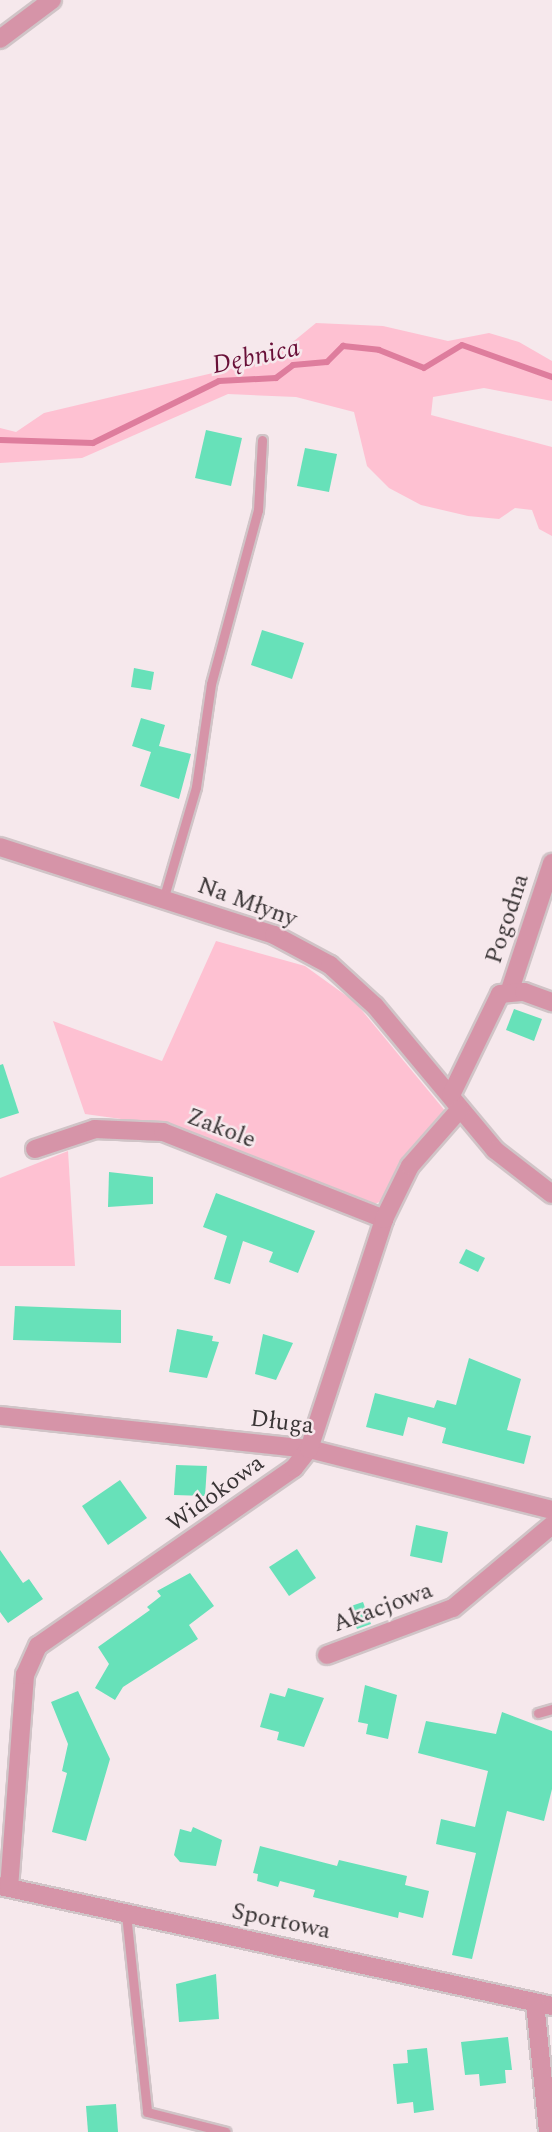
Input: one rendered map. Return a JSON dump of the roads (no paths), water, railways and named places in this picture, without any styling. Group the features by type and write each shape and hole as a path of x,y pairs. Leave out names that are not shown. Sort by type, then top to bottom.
{"street":[{"path":"0,39 52,0"},
{"name":"Na Młyny","path":"0,847 274,935 330,965 375,1006 495,1150 552,1194"},
{"name":"Pogodna","path":"510,990 552,863"},
{"path":"510,990 552,1002"},
{"name":"Widokowa","path":"4,1887 25,1675 38,1646 200,1537 294,1468 309,1449 384,1219 410,1166 455,1102 495,1001 510,990"},
{"name":"Zakole","path":"36,1149 95,1129 163,1132 384,1219"},
{"name":"Długa","path":"0,1416 309,1449 552,1510"},
{"name":"Akacjowa","path":"327,1655 453,1608 552,1524"},
{"name":"Sportowa","path":"4,1887 543,2004"},
{"path":"543,2004 548,2132"}],"lane":[{"path":"163,900 196,787 211,684 258,510 262,440"},
{"path":"538,1713 552,1709"},
{"path":"126,1914 147,2112 226,2132"}],"waterway":[{"name":"Dębnica","path":"0,440 93,443 219,381 276,378 293,365 327,362 343,346 379,350 424,368 462,345 552,377"}]}
